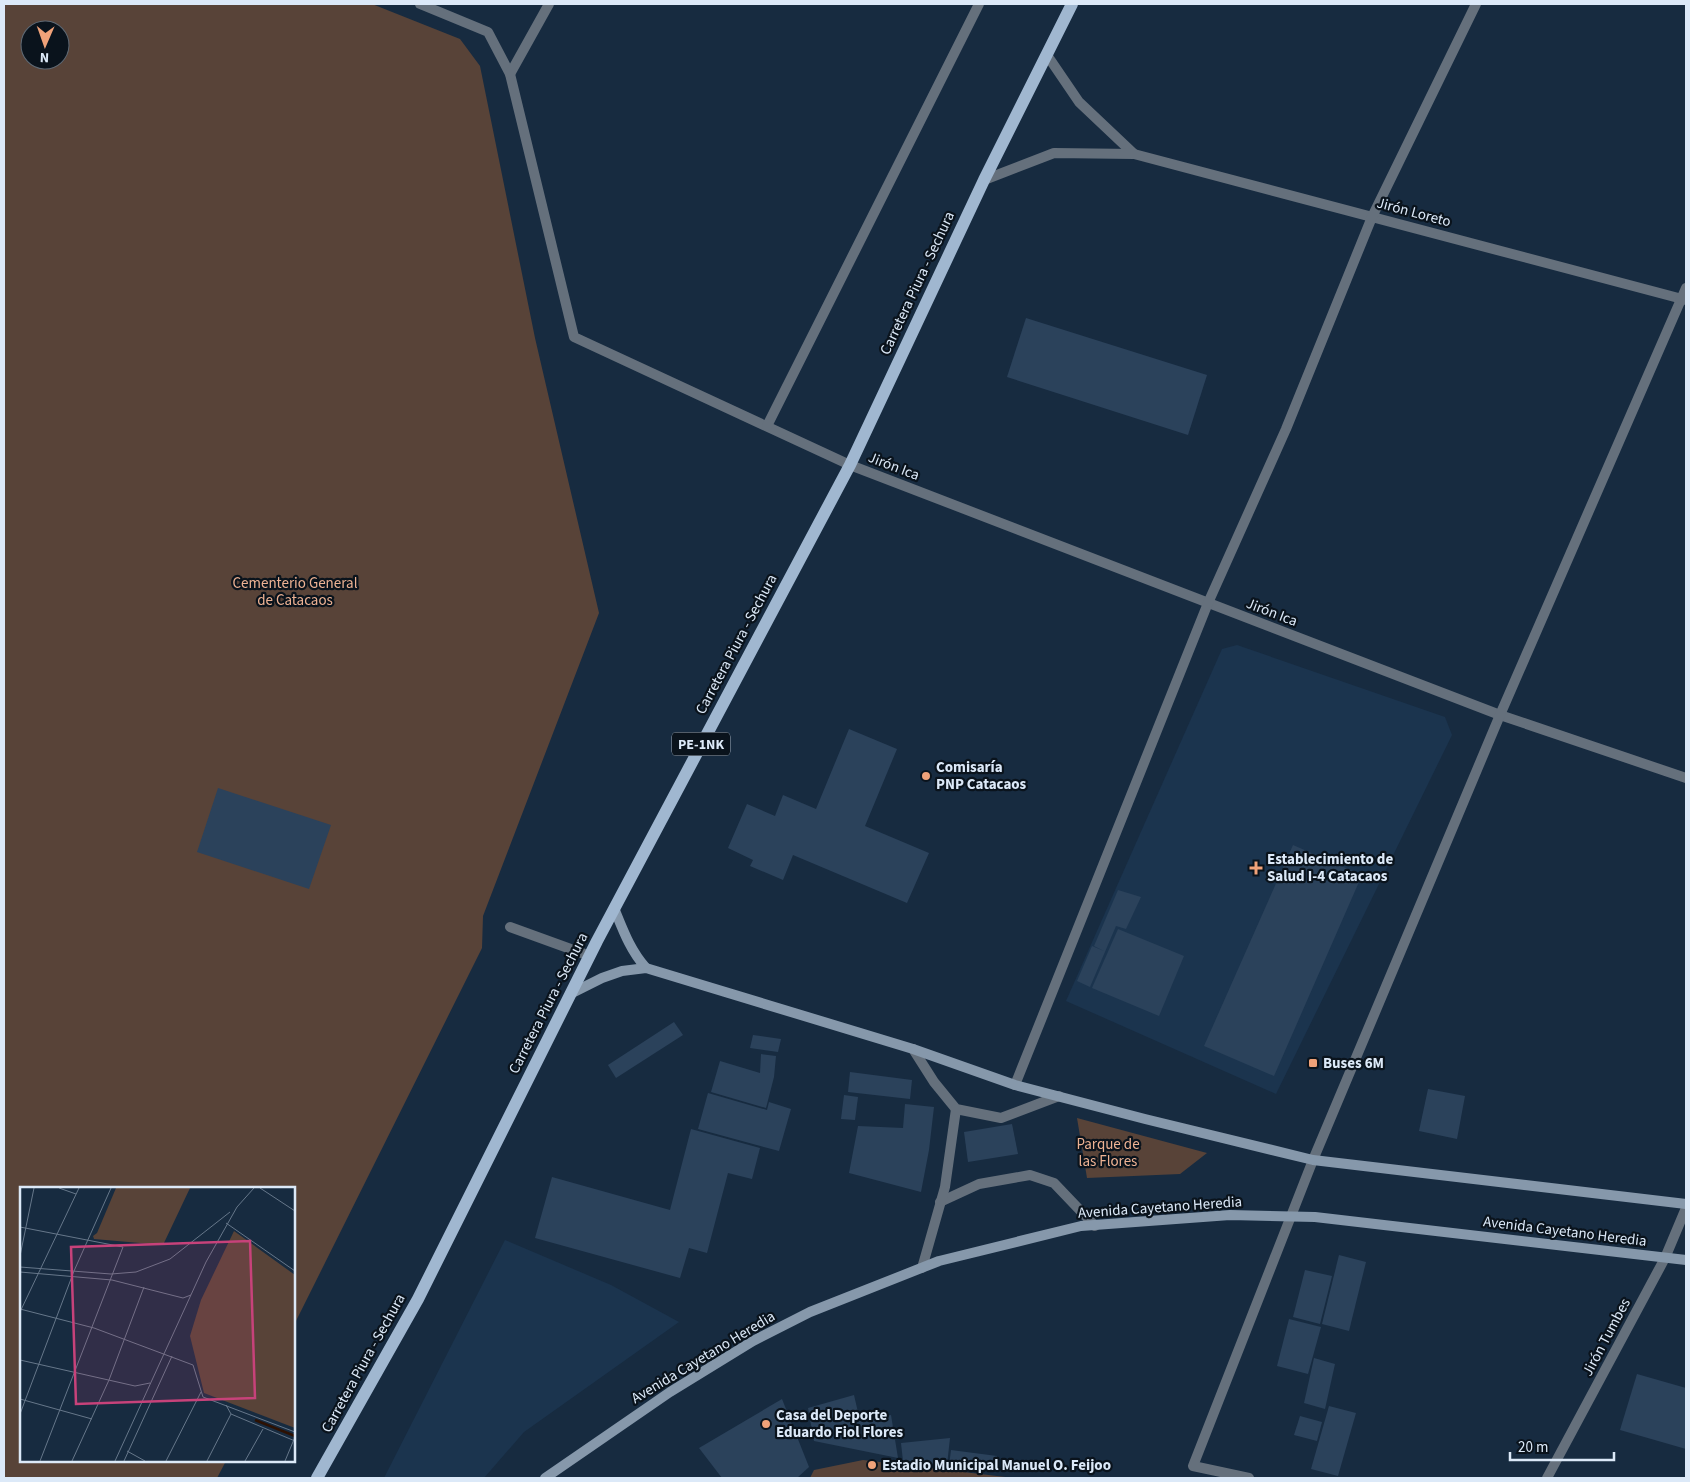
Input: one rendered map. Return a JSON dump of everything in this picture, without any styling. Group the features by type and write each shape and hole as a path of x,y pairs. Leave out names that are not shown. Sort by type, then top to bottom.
{"main road":[{"name":"Carretera Piura - Sechura","path":"317,1478 418,1299 614,908 850,465 984,180 1072,4"},
{"path":"614,908 636,956 646,968"},
{"path":"570,994 609,975 622,971 646,968 913,1049 1015,1084 1313,1160 1686,1204"},
{"name":"Avenida Cayetano Heredia","path":"545,1478 670,1392 753,1340 810,1312 939,1261 1081,1226 1230,1215 1315,1217 1686,1260"}],"street":[{"path":"420,4 488,32 510,74"},
{"path":"510,74 549,4"},
{"path":"767,426 978,4"},
{"path":"1015,1084 1208,603 1286,429 1372,216 1476,4"},
{"name":"Jirón Loreto","path":"1047,55 1078,102 1134,154"},
{"name":"Jirón Ica","path":"510,74 574,337 850,465 1500,715 1686,778"},
{"name":"Jirón Loreto","path":"984,180 1054,153 1134,154 1684,300"},
{"path":"1249,1478 1193,1466 1313,1160 1500,715 1684,300 1686,288"},
{"path":"510,927 590,956"},
{"path":"913,1049 934,1082 956,1109 1000,1118 1059,1096"},
{"path":"922,1268 945,1186 956,1109"},
{"path":"940,1202 979,1184 1030,1175 1054,1184 1095,1226"},
{"name":"Jirón Tumbes","path":"1547,1478 1665,1258 1686,1208"}],"shaded area":[{"name":"Establecimiento de Salud I-4 Catacaos","path":"1237,645 1445,717 1452,735 1276,1094 1066,1001 1222,649"},
{"path":"505,1240 611,1285 679,1322 524,1432 484,1478 384,1478"}],"green space":[{"name":"Cementerio General de Catacaos","path":"4,4 372,4 460,39 480,66 535,338 599,613 483,916 482,948 295,1323 295,1187 20,1187 20,1462 225,1462 217,1478 4,1478"},
{"name":"Parque de las Flores","path":"1077,1118 1207,1153 1180,1174 1087,1178"},
{"name":"Estadio Municipal Manuel O. Feijoo","path":"863,1460 1014,1478 810,1478 814,1470"}],"building":[{"path":"1026,318 1207,375 1188,435 1007,377"},
{"path":"849,729 897,749 865,826 929,853 907,903 793,855 783,880 750,866 753,860 728,848 747,804 775,816 783,795 816,809"},
{"path":"218,788 331,825 309,889 197,852"},
{"path":"1293,845 1362,875 1274,1076 1204,1046"},
{"path":"1118,890 1141,897 1126,929 1116,926 1090,987 1077,981 1092,946 1104,951 1094,946"},
{"path":"1118,929 1184,956 1159,1016 1092,988"},
{"path":"674,1022 683,1035 616,1078 608,1065"},
{"path":"753,1035 781,1039 778,1052 750,1048"},
{"path":"761,1054 776,1056 774,1077 766,1108 711,1092 720,1061 760,1073"},
{"path":"850,1072 912,1080 910,1099 848,1092"},
{"path":"1428,1089 1465,1096 1457,1139 1419,1131"},
{"path":"708,1093 767,1110 769,1102 791,1109 779,1151 698,1129"},
{"path":"844,1095 858,1097 855,1120 841,1119"},
{"path":"905,1104 934,1107 929,1150 921,1192 849,1173 858,1126 903,1128"},
{"path":"1012,1124 1018,1154 968,1162 964,1132"},
{"path":"691,1129 760,1148 752,1179 728,1173 707,1253 689,1248 680,1278 535,1238 552,1177 670,1210"},
{"path":"1339,1255 1366,1262 1349,1331 1322,1324"},
{"path":"1305,1270 1332,1276 1320,1324 1293,1317"},
{"path":"1289,1319 1321,1327 1308,1374 1277,1366"},
{"path":"1314,1358 1335,1364 1325,1409 1304,1403"},
{"path":"1637,1374 1686,1388 1686,1449 1620,1430"},
{"path":"854,1395 860,1421 891,1415 898,1458 814,1441 808,1408"},
{"name":"Casa del Deporte Eduardo Fiol Flores","path":"782,1399 809,1467 797,1478 722,1478 699,1448"},
{"path":"1329,1406 1356,1413 1338,1476 1311,1469"},
{"path":"1300,1416 1322,1422 1317,1441 1294,1435"},
{"path":"950,1438 947,1465 903,1461 901,1443"},
{"path":"951,1450 997,1456 994,1472 949,1466"}],"place":[{"name":"Comisaría PNP Catacaos","path":"926,776"},
{"name":"Establecimiento de Salud I-4 Catacaos","path":"1256,868"},
{"name":"Buses 6M","path":"1313,1063"},
{"name":"Casa del Deporte Eduardo Fiol Flores","path":"766,1424"},
{"name":"Estadio Municipal Manuel O. Feijoo","path":"872,1465"}]}
